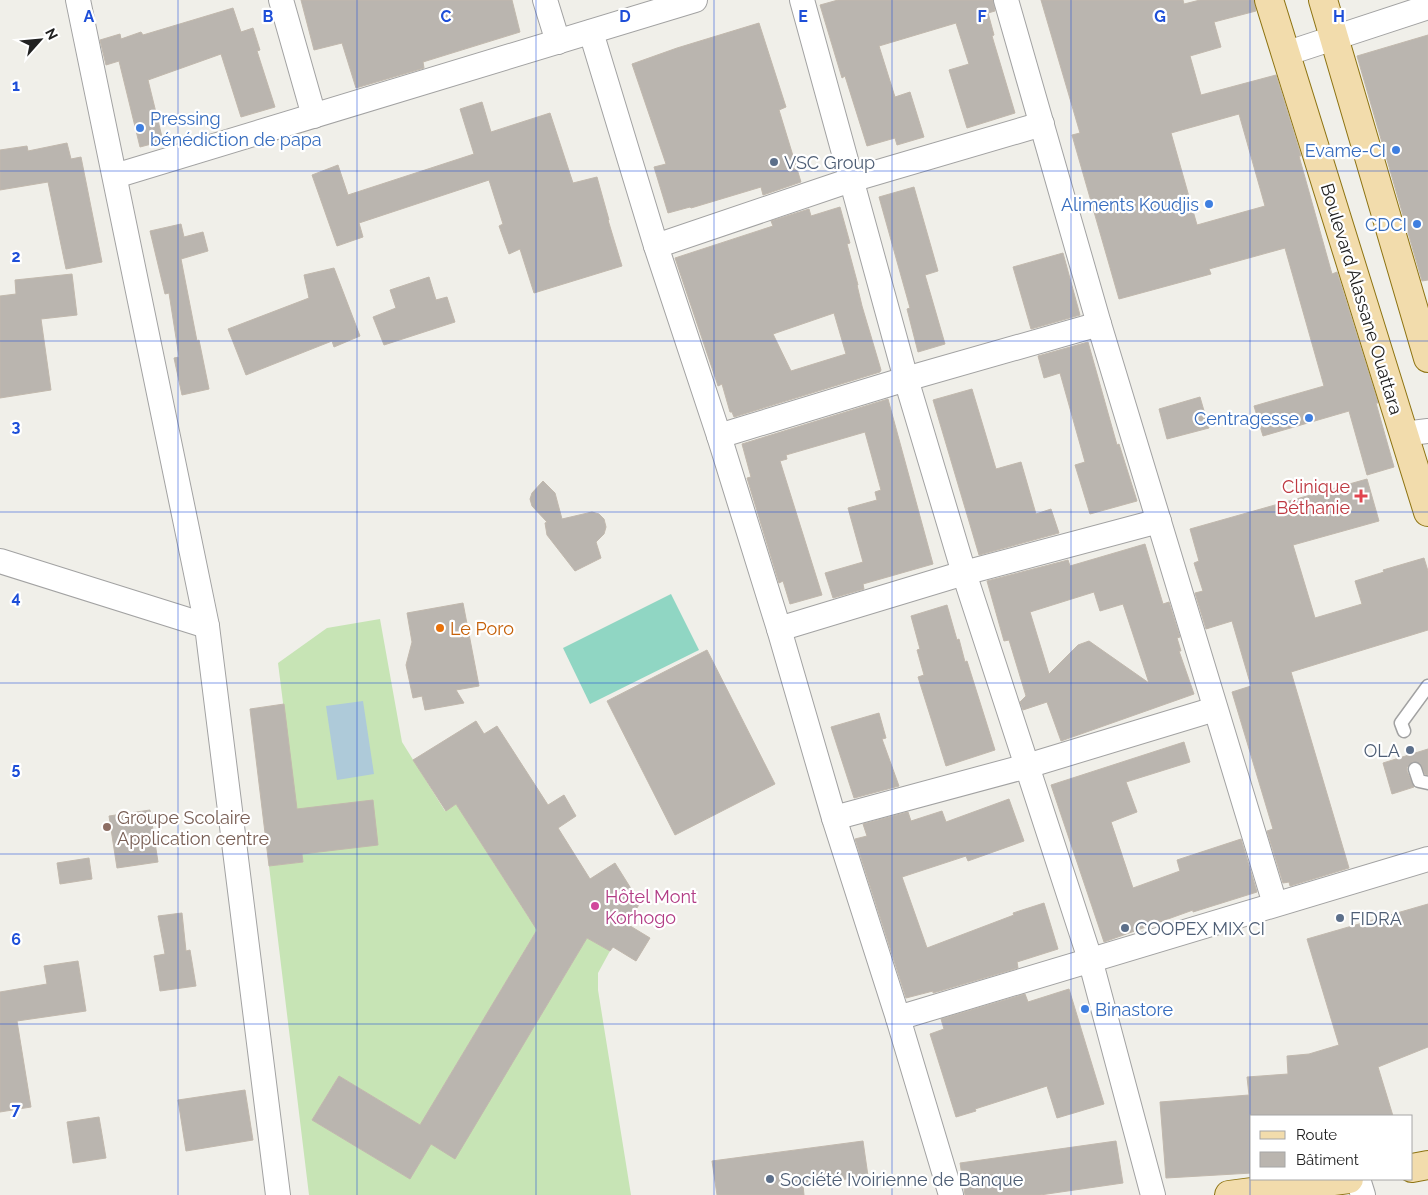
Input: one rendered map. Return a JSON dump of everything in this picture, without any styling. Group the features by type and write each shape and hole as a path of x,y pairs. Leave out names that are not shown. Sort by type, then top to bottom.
{"main road":[{"name":"Boulevard Alassane Ouattara","path":"1269,0 1285,54 1416,433 1428,512"},
{"path":"1323,0 1428,358"},
{"path":"1413,1168 1428,1165"},
{"path":"1229,1195 1342,1180"}],"street":[{"path":"78,0 207,626 278,1195"},
{"path":"281,0 314,116"},
{"path":"545,0 558,42"},
{"path":"115,176 695,0"},
{"path":"802,0 906,379 964,573 1090,959 1153,1195"},
{"path":"1006,0 1099,324 1275,904"},
{"path":"1285,54 1428,7"},
{"path":"591,32 656,246 719,436 779,629 834,818 898,1018 951,1195"},
{"path":"656,246 851,180 1042,124"},
{"path":"719,436 906,379 1099,324"},
{"path":"779,629 964,573 1159,521"},
{"path":"0,561 207,626"},
{"path":"834,818 1027,766 1215,709"},
{"path":"898,1018 1428,858"},
{"path":"1358,1180 1363,1195"}],"lane":[{"path":"1404,731 1401,723 1428,686"},
{"path":"1415,769 1419,781 1428,783"}],"green space":[{"path":"671,594 699,650 590,704 563,648"},
{"path":"380,619 402,742 445,811 456,804 529,918 553,903 420,1125 339,1076 312,1120 410,1179 431,1144 455,1158 587,938 610,951 598,973 598,990 631,1195 309,1195 269,866 303,862 278,663 327,628"}],"water":[{"path":"363,701 374,774 337,780 326,706"}],"building":[{"path":"301,0 512,0 520,32 423,62 424,68 356,88 342,43 314,50"},
{"path":"838,0 993,0 995,11 988,13 994,35 992,36 1015,113 967,128 949,70 969,64 956,23 879,46 895,97 910,92 924,137 897,145 895,138 867,146 845,76 842,78 820,5"},
{"path":"1041,0 1183,0 1184,4 1200,0 1254,0 1256,11 1214,22 1221,47 1190,56 1201,95 1276,75 1301,156 1299,156 1332,274 1337,272 1378,403 1376,403 1394,467 1367,475 1349,411 1263,436 1254,406 1324,386 1285,248 1209,269 1211,274 1119,299 1072,135 1080,133","holes":["1239,114 1265,206 1197,225 1171,133"]},
{"path":"233,8 241,32 253,28 260,50 257,51 275,107 241,117 221,54 148,80 163,141 140,147 119,61 106,65 100,40 120,34 121,39 141,32 143,35"},
{"path":"759,23 786,107 779,110 801,182 763,195 761,187 668,213 654,167 666,164 632,64"},
{"path":"1428,35 1428,280 1422,281 1357,56"},
{"path":"482,102 491,132 550,113 573,183 597,177 622,266 534,293 520,249 509,254 499,226 503,224 489,180 359,223 363,237 337,246 312,175 338,165 348,195 474,154 460,109"},
{"path":"67,143 71,159 81,157 102,262 66,269 48,182 0,190 0,150 27,146 28,151"},
{"path":"914,187 938,271 925,275 945,344 918,352 907,309 910,308 879,197"},
{"path":"840,207 850,243 847,244 862,306 881,370 880,372 734,417 732,412 730,412 722,384 718,386 675,258 773,226 771,221 809,209 811,216","holes":["834,313 846,354 791,371 773,334"]},
{"path":"181,224 184,237 203,232 208,251 181,259 197,341 199,340 209,389 182,395 174,358 179,357 169,293 165,294 150,231"},
{"path":"1063,253 1080,315 1031,329 1013,267"},
{"path":"334,268 360,336 334,347 332,341 246,375 228,329 309,298 304,275"},
{"path":"72,274 77,315 41,319 51,390 0,398 0,296 16,294 15,280"},
{"path":"429,277 436,300 447,297 455,322 384,345 373,317 396,308 390,290"},
{"path":"1088,342 1117,445 1119,444 1137,501 1090,514 1075,465 1085,462 1060,373 1044,378 1038,356"},
{"path":"972,389 996,469 1021,462 1036,514 1051,509 1059,533 979,555 933,400"},
{"path":"1200,397 1209,428 1167,439 1159,409"},
{"path":"888,399 933,564 863,584 864,589 833,598 825,573 863,562 848,508 877,500 875,492 881,490 865,432 786,455 787,459 780,461 822,595 790,604 783,581 779,583 747,478 751,477 742,444"},
{"path":"1367,479 1379,521 1293,545 1315,618 1362,604 1355,581 1384,572 1383,570 1424,558 1428,571 1428,630 1291,672 1349,868 1290,886 1289,882 1283,883 1267,831 1273,829 1232,692 1251,686 1232,621 1206,629 1195,593 1203,591 1194,563 1199,561 1190,529"},
{"path":"543,481 555,493 562,519 592,512 599,514 604,519 606,527 604,534 596,542 601,558 575,571 547,535 545,523 547,522 532,506 530,499 532,493"},
{"path":"1145,544 1163,604 1169,602 1180,637 1177,638 1181,651 1179,651 1194,694 1061,741 1047,702 1023,710 1020,702 1026,696 1009,640 1004,641 987,581 1068,560 1070,566","holes":["1094,592 1100,611 1123,604 1149,683 1089,641 1078,645 1049,674 1030,612"]},
{"path":"463,603 479,686 456,690 464,703 425,710 422,696 413,698 406,665 412,642 407,613"},
{"path":"947,605 957,640 959,639 965,662 967,661 995,750 946,766 918,677 924,675 917,650 920,649 911,616"},
{"path":"707,650 775,784 675,835 607,701"},
{"path":"284,704 297,809 373,800 378,845 302,854 303,862 269,866 250,709"},
{"path":"879,713 886,738 882,739 899,786 854,798 831,727"},
{"path":"476,721 484,734 497,726 548,805 564,795 576,816 558,828 590,879 615,863 640,903 627,924 650,938 636,961 613,947 610,951 587,938 455,1159 431,1144 410,1179 312,1120 339,1076 420,1125 537,930 456,804 446,811 413,760"},
{"path":"1184,742 1190,762 1126,782 1137,812 1111,822 1133,888 1180,871 1177,860 1241,839 1257,892 1193,912 1193,910 1104,942 1051,785"},
{"path":"1428,749 1428,775 1425,774 1420,763 1412,762 1407,767 1407,771 1414,787 1392,794 1383,763"},
{"path":"1009,799 1024,841 968,861 966,856 902,877 927,948 1014,915 1013,913 1044,903 1058,949 1017,962 1018,968 933,993 933,991 906,998 855,839 867,836 863,824 908,812 911,821 942,811 946,822"},
{"path":"150,810 158,862 117,868 109,816"},
{"path":"89,858 92,879 60,884 57,863"},
{"path":"1428,904 1428,1047 1378,1067 1393,1115 1250,1115 1250,1173 1166,1178 1160,1102 1249,1095 1247,1077 1288,1074 1287,1056 1309,1054 1339,1045 1307,939"},
{"path":"182,913 186,951 190,950 196,986 160,991 154,956 165,954 158,916"},
{"path":"78,961 86,1011 17,1021 31,1107 0,1112 0,992 47,984 44,966"},
{"path":"1069,989 1104,1104 1057,1118 1047,1086 956,1117 930,1034 944,1029 941,1019 1025,994 1028,1002"},
{"path":"245,1090 253,1140 186,1151 178,1100"},
{"path":"99,1117 106,1158 73,1163 67,1122"},
{"path":"863,1141 868,1176 803,1185 804,1195 717,1195 712,1161"},
{"path":"1116,1141 1123,1183 1040,1195 965,1195 960,1163"}],"place":[{"name":"Pressing bénédiction de papa","path":"140,128"},
{"name":"Evame-CI","path":"1396,150"},
{"name":"VSC Group","path":"774,162"},
{"name":"Aliments Koudjis","path":"1209,204"},
{"name":"CDCI","path":"1417,224"},
{"name":"Centragesse","path":"1309,418"},
{"name":"Clinique Béthanie","path":"1361,496"},
{"name":"Le Poro","path":"440,628"},
{"name":"OLA","path":"1410,750"},
{"name":"Groupe Scolaire Application centre","path":"107,827"},
{"name":"Hôtel Mont Korhogo","path":"595,906"},
{"name":"FIDRA","path":"1340,918"},
{"name":"COOPEX MIX CI","path":"1125,928"},
{"name":"Binastore","path":"1085,1009"},
{"name":"Société Ivoirienne de Banque","path":"770,1179"}]}
